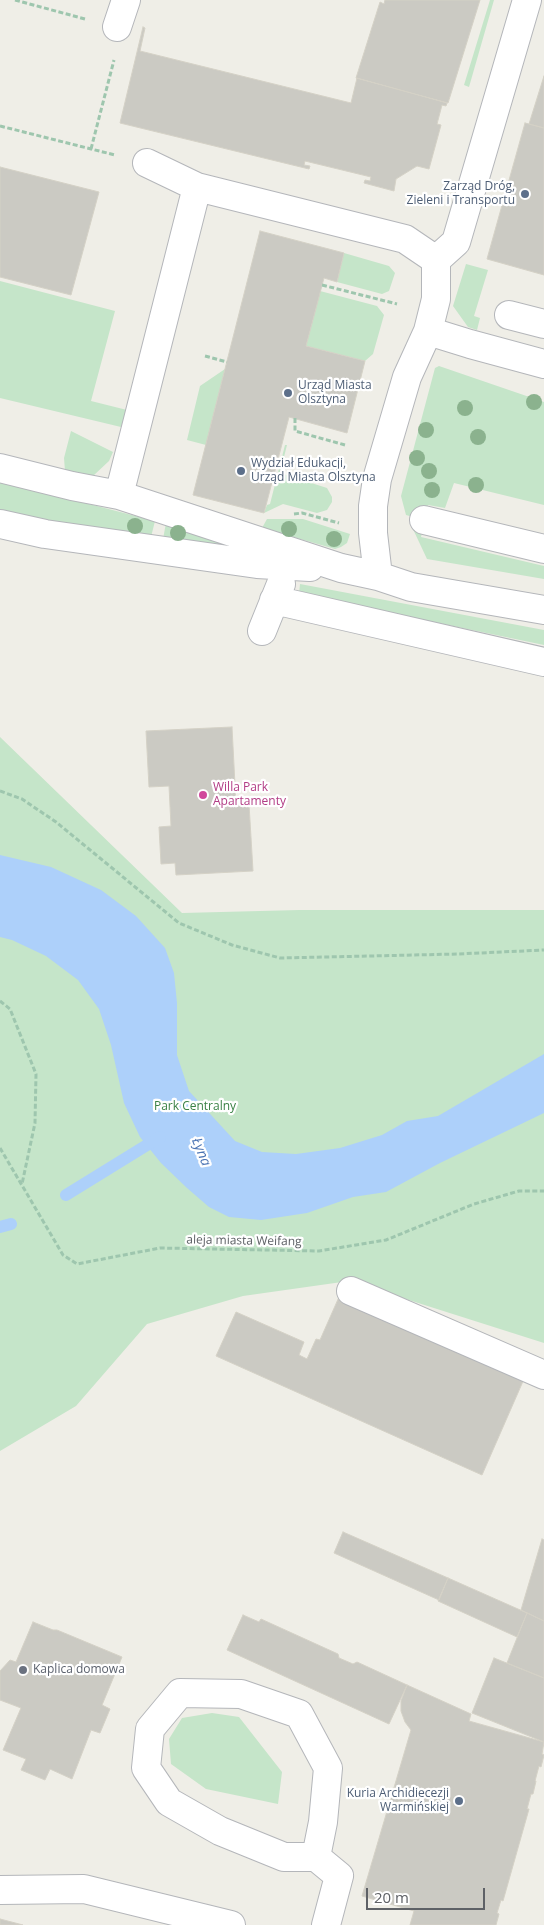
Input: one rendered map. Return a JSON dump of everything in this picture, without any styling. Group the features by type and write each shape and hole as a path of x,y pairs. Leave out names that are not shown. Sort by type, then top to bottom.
{"lane":[{"path":"118,28 126,0"},
{"path":"378,576 373,533 377,480 407,377 428,331 436,299 436,260 456,242 527,0"},
{"path":"147,163 196,187 405,240 436,260"},
{"path":"119,495 196,187"},
{"path":"509,315 544,324"},
{"path":"428,331 544,364"},
{"path":"0,468 72,486 119,495 341,568 378,576 411,587 544,610"},
{"path":"424,520 544,549"},
{"path":"0,524 45,534 288,567 341,568"},
{"path":"262,631 288,567"},
{"path":"274,600 544,662"},
{"path":"351,1292 544,1376"},
{"path":"316,1857 328,1768 299,1714 241,1694 180,1693 150,1729 146,1768 169,1802 220,1831 284,1857 316,1857 339,1876 326,1925"},
{"path":"0,1890 84,1889 232,1925"}],"path":[{"path":"15,0 122,29 91,149"},
{"path":"0,126 147,163"},
{"path":"322,285 397,304"},
{"path":"205,356 227,362"},
{"path":"295,418 295,431 345,445"},
{"path":"0,791 22,799 56,822 179,923 232,945 280,958 544,950"},
{"path":"0,1002 10,1010 36,1074 35,1123 22,1184"},
{"name":"aleja miasta Weifang","path":"0,1148 64,1255 77,1264 160,1248 319,1251 386,1240 474,1204 519,1191 544,1190"}],"green space":[{"path":"490,0 494,0 469,87 464,85"},
{"path":"344,253 389,266 395,273 389,291 382,294 337,282"},
{"path":"466,264 488,270 474,316 480,318 477,330 468,327 453,306"},
{"path":"0,281 115,311 91,401 127,410 121,427 0,398"},
{"path":"320,291 377,306 384,315 373,354 365,361 306,346"},
{"path":"439,366 544,402 544,505 454,483 445,508 428,505 424,520 406,515 401,496 435,368"},
{"path":"225,369 206,445 187,440 200,386"},
{"path":"71,431 113,452 109,461 93,476 65,471 64,458"},
{"path":"285,445 287,445 280,473 327,488 332,497 332,502 327,510 317,513 283,504 264,513 267,505 270,504"},
{"path":"0,481 155,521 151,537 54,523 0,510"},
{"path":"267,519 303,519 350,534 347,543 335,549 262,528"},
{"path":"166,523 232,546 228,548 163,539"},
{"path":"412,527 423,529 421,537 544,566 544,579 427,559"},
{"path":"300,584 544,630 544,645 299,594"},
{"name":"Park Centralny","path":"0,737 182,913 299,910 544,910 544,1343 349,1281 243,1296 147,1324 76,1406 0,1451"},
{"path":"212,1713 239,1717 282,1772 278,1804 206,1789 171,1764 169,1739 182,1718"}],"water":[{"name":"Łyna","path":"0,855 51,867 101,890 136,916 165,948 174,973 177,1003 177,1055 189,1091 235,1141 262,1152 296,1154 340,1148 382,1135 407,1121 438,1116 544,1054 544,1113 440,1163 386,1192 353,1197 307,1213 261,1220 229,1217 209,1207 187,1188 161,1163 140,1137 124,1103 111,1045 99,1009 78,980 46,956 12,940 0,937"}],"building":[{"path":"385,0 480,0 448,103 356,78 380,2 384,4"},
{"path":"143,27 145,28 140,51 351,103 357,78 447,103 446,106 442,105 437,124 441,125 429,169 417,166 396,179 394,191 364,183 365,180 370,181 371,177 305,161 304,165 310,166 309,169 120,123"},
{"path":"544,76 544,128 529,124"},
{"name":"Zarząd Dróg, Zieleni i Transportu","path":"525,123 544,128 544,275 487,259"},
{"path":"0,167 99,192 71,295 0,277"},
{"name":"Urząd Miasta Olsztyna","path":"260,231 344,253 337,282 324,278 306,346 365,361 347,433 289,417 264,513 193,495"},
{"name":"Willa Park Apartamenty","path":"232,727 236,804 249,804 253,871 176,875 175,863 161,864 159,827 171,826 169,786 149,787 146,731"},
{"path":"339,1297 524,1379 482,1475 216,1356 236,1312 304,1342 299,1355 307,1359 316,1339 320,1340"},
{"path":"343,1532 448,1578 439,1600 334,1553"},
{"path":"542,1539 544,1540 544,1621 521,1610"},
{"path":"448,1578 527,1613 517,1637 438,1601"},
{"path":"527,1613 544,1621 544,1678 507,1663"},
{"path":"243,1615 259,1622 261,1619 338,1654 339,1658 353,1664 357,1662 407,1685 389,1724 227,1650"},
{"path":"33,1622 122,1657 102,1705 110,1709 100,1733 91,1730 72,1779 50,1769 45,1780 21,1770 26,1759 3,1750 21,1708 0,1700 0,1671 10,1660 16,1662"},
{"path":"494,1658 544,1678 544,1742 472,1713"},
{"name":"Kuria Archidiecezji Warmińskiej","path":"407,1685 471,1714 469,1721 544,1742 542,1754 544,1755 541,1767 539,1766 533,1794 531,1794 527,1809 529,1809 503,1901 501,1900 497,1913 499,1914 496,1925 410,1925 414,1911 362,1896 411,1730 405,1722 401,1711 401,1701"},
{"path":"0,1919 23,1925 0,1925"}],"waterway":[{"path":"66,1195 160,1137"},
{"path":"0,1227 11,1224"}],"place":[{"name":"Zarząd Dróg, Zieleni i Transportu","path":"525,194"},
{"name":"Urząd Miasta Olsztyna","path":"288,393"},
{"name":"Wydział Edukacji, Urząd Miasta Olsztyna","path":"241,471"},
{"name":"Willa Park Apartamenty","path":"203,795"},
{"name":"Kaplica domowa","path":"23,1670"},
{"name":"Kuria Archidiecezji Warmińskiej","path":"459,1801"}]}
